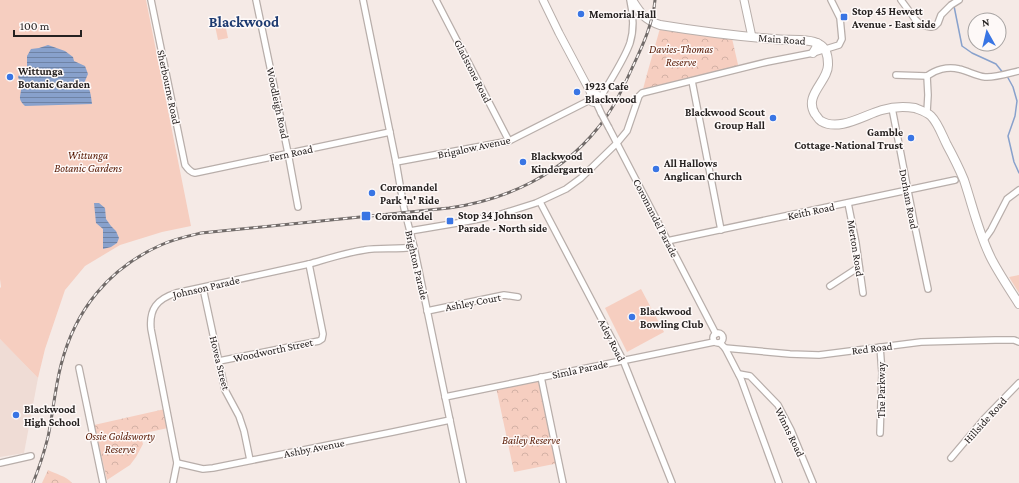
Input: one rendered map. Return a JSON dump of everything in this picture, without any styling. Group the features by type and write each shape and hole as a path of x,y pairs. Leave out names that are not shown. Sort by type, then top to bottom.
{"main road":[{"name":"Main Road","path":"631,0 644,17 659,24 752,37 810,41 822,46 826,50"},
{"path":"813,53 816,48 816,43"},
{"path":"826,50 828,54 828,67 812,100 814,112 820,120 828,124 850,122 882,110 903,107 914,108 927,112 939,128 963,178 992,260 1019,304"}],"street":[{"name":"Sherbourne Road","path":"151,0 185,165 191,172"},
{"name":"Woodleigh Road","path":"256,0 298,207"},
{"name":"Brighton Parade","path":"363,0 404,208 414,247 463,483"},
{"name":"Gladstone Road","path":"436,0 509,141"},
{"name":"Coromandel Parade","path":"543,0 716,334"},
{"path":"594,98 602,95 630,42 633,21 631,0"},
{"path":"744,0 752,37"},
{"path":"410,231 498,215 540,202 566,189 581,178 617,143 627,131 639,96 642,93 767,62 826,50 838,45 842,39 840,18 831,0"},
{"path":"901,0 921,25 931,27 935,26 941,15 955,2"},
{"path":"896,75 927,76 933,71 946,68 958,68 987,78 1019,71"},
{"path":"927,76 927,112"},
{"path":"692,81 720,230"},
{"name":"Brigalow Avenue","path":"396,162 509,141 594,98"},
{"name":"Dorham Road","path":"892,108 928,289"},
{"name":"Fern Road","path":"191,172 390,132"},
{"name":"Keith Road","path":"667,241 955,180"},
{"path":"984,240 991,230 1007,199 1019,190"},
{"name":"Adey Road","path":"540,202 623,360 672,483"},
{"name":"Merton Road","path":"848,203 856,243 863,293"},
{"name":"Johnson Parade","path":"173,483 177,463 150,321 155,307 160,300 176,293 309,264 364,250 393,250 414,247"},
{"name":"Woodworth Street","path":"219,361 319,341 322,339 323,334 309,264"},
{"path":"830,286 859,267"},
{"name":"Hovea Street","path":"203,288 225,390 239,416 244,431 250,460"},
{"name":"Ashley Court","path":"427,311 504,295 518,297"},
{"path":"720,343 723,340 723,337 721,334 716,334 713,337 714,342 717,344 720,343 725,348 742,376 779,483"},
{"name":"Red Road","path":"725,348 819,355 921,342 1014,340 1019,342"},
{"name":"Simla Parade","path":"445,397 714,342"},
{"name":"The Parkway","path":"880,347 882,373 880,433"},
{"path":"79,368 103,483"},
{"name":"Winns Road","path":"742,376 750,376 778,405 791,430 813,483"},
{"path":"541,378 563,483"},
{"name":"Hillside Road","path":"951,458 984,419 1019,383"},
{"name":"Ashby Avenue","path":"177,463 203,469 213,468 450,420"},
{"path":"0,463 31,456"}],"shaded area":[{"name":"Blackwood High School","path":"0,339 38,378 24,453 0,457"}],"green space":[{"name":"Wittunga Botanic Gardens","path":"0,0 146,0 191,226 162,232 120,245 85,266 65,290 45,349 38,378 0,339"},
{"path":"224,19 228,38 218,40 214,21"},
{"name":"Davies-Thomas Reserve","path":"661,25 731,34 739,69 642,93"},
{"path":"1019,275 1019,293 1009,277"},
{"name":"Blackwood Bowling Club","path":"641,289 664,332 627,352 605,308"},
{"name":"Bailey Reserve","path":"541,377 559,463 514,472 496,387"},
{"name":"Ossie Goldsworty Reserve","path":"165,409 168,428 140,434 143,444 136,457 130,465 107,480 94,425"},
{"path":"48,470 64,477 72,483 42,483"}],"water":[{"path":"48,45 65,51 73,57 74,61 85,66 88,74 85,81 90,92 92,104 25,106 21,102 21,89 18,76 32,71 27,66 27,56 31,49"},
{"path":"94,203 99,203 105,208 106,219 116,231 119,238 117,243 111,247 103,249 103,229 96,223"}],"waterway":[{"path":"954,6 962,46 972,53 996,64 1004,74"},
{"path":"1007,76 1013,87 1017,101 1015,116 1008,136 1014,162 1019,173"}],"railway":[{"path":"33,483 48,437 61,365 75,326 97,293 125,266 161,245 176,239 201,233 449,208 491,199 530,183 566,160 597,129 613,107 644,42 650,25 655,0"}],"place":[{"name":"Memorial Hall","path":"581,14"},
{"name":"Stop 45 Hewett Avenue - East side","path":"844,17"},
{"name":"Wittunga Botanic Garden","path":"10,77"},
{"name":"1923 Cafe Blackwood","path":"577,92"},
{"name":"Blackwood Scout Group Hall","path":"773,118"},
{"name":"Gamble Cottage-National Trust","path":"911,138"},
{"name":"Blackwood Kindergarten","path":"523,162"},
{"name":"All Hallows Anglican Church","path":"656,169"},
{"name":"Coromandel Park 'n' Ride","path":"372,193"},
{"name":"Coromandel","path":"366,216"},
{"name":"Stop 34 Johnson Parade - North side","path":"450,221"},
{"name":"Blackwood Bowling Club","path":"632,317"},
{"name":"Blackwood High School","path":"16,415"}],"district":[{"name":"Blackwood","path":"244,22"}]}
